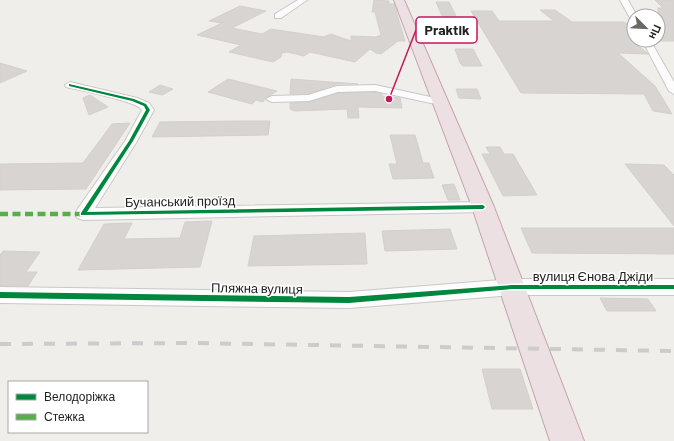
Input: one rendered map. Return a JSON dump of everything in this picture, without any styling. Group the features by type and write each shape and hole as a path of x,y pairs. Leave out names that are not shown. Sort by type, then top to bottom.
{"highway":[{"path":"399,0 482,207 567,441"}],"street":[{"path":"278,16 303,0"},
{"path":"414,38 473,38"},
{"path":"650,48 674,91"},
{"name":"Бучанський проїзд","path":"70,85 133,100 145,105 148,110 131,141 83,214 482,207"},
{"path":"272,99 309,98 338,89 375,88 440,102"},
{"name":"вулиця Єнова Джіди","path":"512,287 674,287"},
{"name":"Пляжна вулиця","path":"0,295 349,300 512,287"}],"building":[{"path":"374,0 389,1 389,4 394,4 405,41 398,41 381,54 370,49 355,62 310,52 304,56 287,52 282,53 281,57 273,62 229,52 241,45 197,35 222,23 209,21 240,6 266,11 232,28 262,34 271,29 324,37 331,34 351,41 351,36 376,37 381,35 375,12 372,12"},
{"path":"655,0 674,0 674,41 666,41 666,8 663,8"},
{"path":"436,2 449,2 457,18 443,18"},
{"path":"540,10 555,10 572,22 624,22 626,23 626,48 641,48 648,54 618,53 655,86 672,114 653,111 644,94 521,93 471,11 492,11 499,21 554,21"},
{"path":"455,49 473,49 482,66 463,66 460,63"},
{"path":"0,63 7,65 27,71 0,83"},
{"path":"228,79 277,91 265,98 263,102 256,100 252,104 208,92"},
{"path":"291,79 358,84 337,84 308,94 290,94"},
{"path":"160,85 173,89 162,95 149,92"},
{"path":"456,89 477,89 481,99 459,98"},
{"path":"375,92 382,94 382,96 400,98 402,108 358,107 359,118 348,118 347,109 294,111 290,109 290,103 309,102 338,93"},
{"path":"90,95 108,107 89,115 83,98"},
{"path":"270,121 268,135 152,137 160,122"},
{"path":"130,123 86,189 0,190 0,164 83,163 112,124"},
{"path":"390,135 415,135 423,163 429,163 434,178 393,179 389,164 397,164"},
{"path":"486,147 500,147 504,154 513,154 537,195 503,196 482,154 490,154"},
{"path":"625,164 664,165 674,175 674,226"},
{"path":"454,184 460,200 448,200 442,185"},
{"path":"212,221 200,267 78,270 104,224 132,223 124,239 180,238 185,222"},
{"path":"521,228 674,228 674,254 532,253"},
{"path":"450,229 457,249 385,251 382,231"},
{"path":"365,233 367,264 248,266 254,236"},
{"path":"3,251 40,252 26,272 37,272 28,286 0,286 0,255"},
{"path":"600,298 648,299 656,311 607,311"},
{"path":"482,369 520,369 533,409 492,409"}],"railway":[{"path":"0,344 192,343 674,351"}],"marked path":[{"path":"0,214 83,214"}],"cycle path":[{"path":"70,85 133,100 145,105 148,110 131,141 83,214 483,207"},
{"path":"0,295 349,300 512,287 674,287"}],"place":[{"name":"Praktik","path":"389,99"}]}
